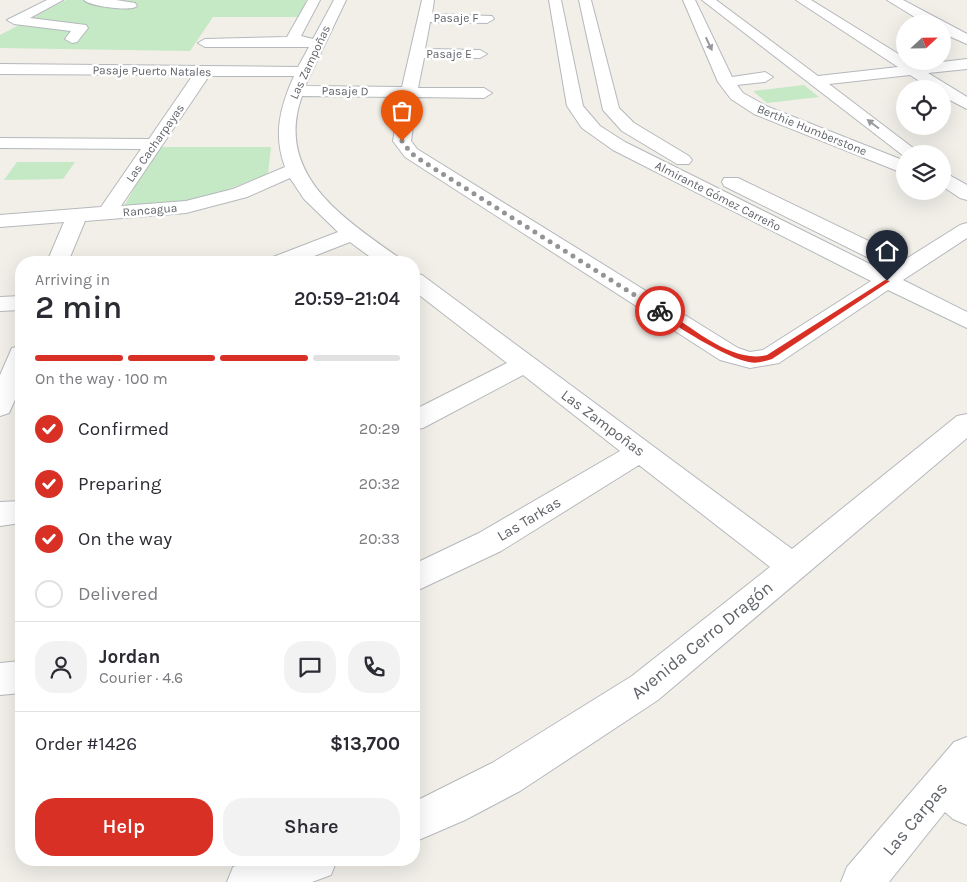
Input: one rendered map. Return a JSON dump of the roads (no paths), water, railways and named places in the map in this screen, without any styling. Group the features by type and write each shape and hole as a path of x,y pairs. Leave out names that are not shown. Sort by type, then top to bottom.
{"street":[{"path":"0,28 57,0"},
{"path":"90,0 130,6"},
{"path":"296,41 294,36 314,0"},
{"name":"Las Zampoñas","path":"340,0 304,72 292,101 287,128 290,156 294,170 310,196 352,234 382,256"},
{"name":"Almirante Gómez Carreño","path":"555,0 575,106 590,127 619,146 967,322"},
{"path":"585,0 611,110 628,127 678,158 907,268"},
{"name":"Berthie Humberstone","path":"689,0 726,82 737,96 760,110 896,164"},
{"name":"Berthie Humberstone","path":"708,0 900,145"},
{"path":"802,0 896,59"},
{"path":"894,0 921,15"},
{"path":"426,9 402,134 405,146 415,156 729,354 750,360 770,357 967,229"},
{"name":"Pasaje F","path":"426,9 487,19"},
{"path":"14,20 81,28 72,39"},
{"path":"951,32 967,40"},
{"path":"205,43 296,41 318,44"},
{"name":"Pasaje E","path":"417,53 480,54"},
{"path":"951,66 967,64"},
{"name":"Pasaje Puerto Natales","path":"0,69 304,72"},
{"path":"816,81 914,70 967,104"},
{"name":"Las Cacharpayas","path":"106,214 204,71"},
{"path":"726,82 765,77"},
{"name":"Pasaje D","path":"296,91 484,93"},
{"path":"0,143 154,144"},
{"name":"Rancagua","path":"0,221 172,209 214,201 294,170"},
{"path":"951,184 964,193"},
{"path":"951,187 964,193"},
{"path":"60,256 76,216"},
{"path":"296,256 352,234"},
{"name":"Las Zampoñas","path":"420,292 525,364 793,567"},
{"path":"0,304 15,303"},
{"path":"420,418 525,364"},
{"path":"7,397 15,372"},
{"name":"Avenida Cerro Dragón","path":"420,819 451,806 506,777 602,718 645,688 967,423"},
{"name":"Las Tarkas","path":"420,576 490,542 641,451"},
{"path":"0,514 15,513"},
{"path":"0,679 15,678"},
{"name":"Las Carpas","path":"862,882 955,796 967,755"},
{"path":"248,882 297,866"}]}
